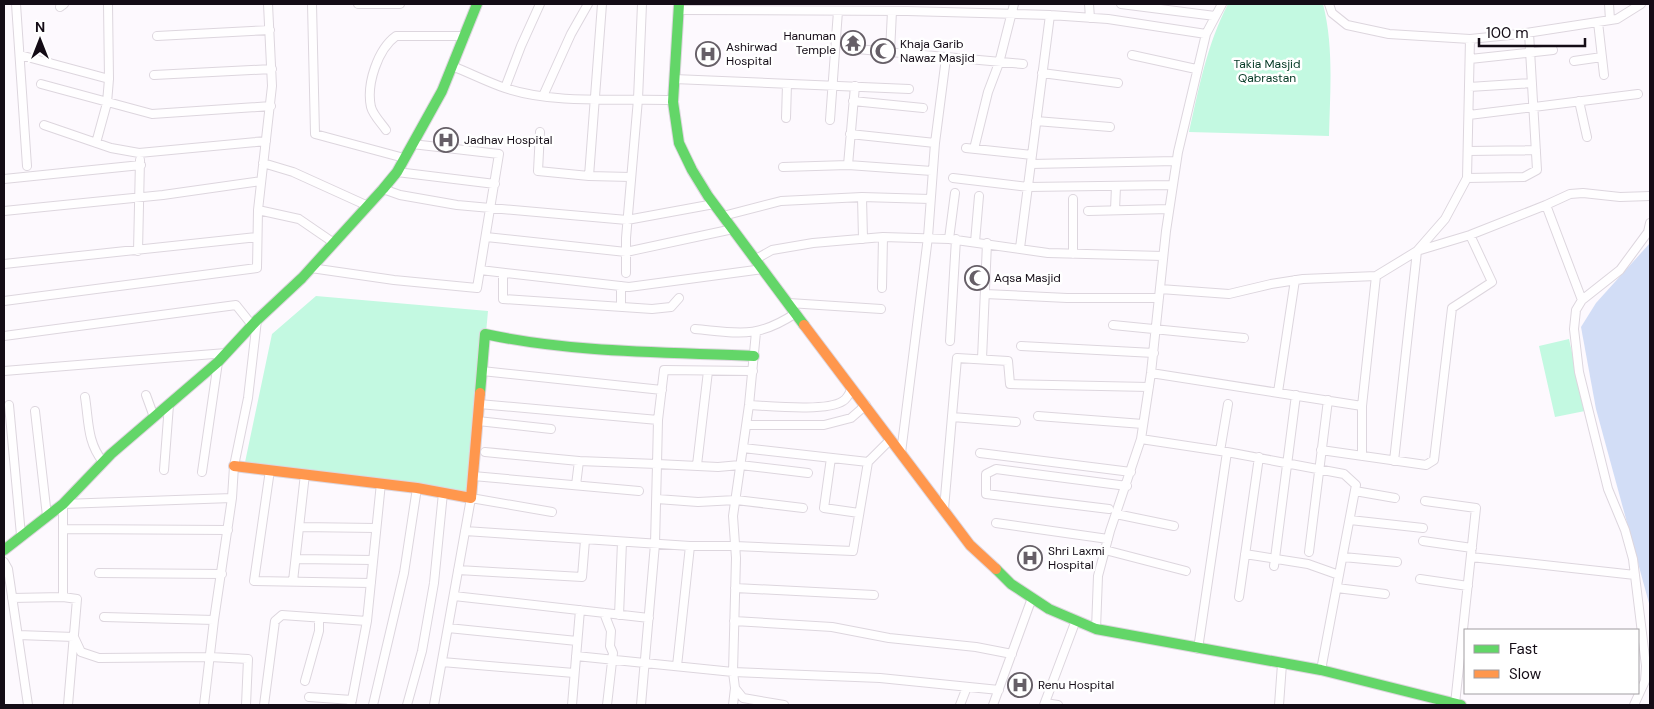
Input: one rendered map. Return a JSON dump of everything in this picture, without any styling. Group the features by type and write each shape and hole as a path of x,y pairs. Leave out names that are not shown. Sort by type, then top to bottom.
{"main road":[{"path":"4,550 63,504 103,462 218,362 255,322 311,268 368,206 396,172 442,91 477,4"},
{"path":"679,7 673,100 676,134 686,159 714,204 970,545 1011,584 1049,609 1096,630 1321,670 1458,705"},
{"path":"234,466 381,483 472,498 485,334 513,340 583,348 754,356"}],"street":[{"path":"16,4 27,166"},
{"path":"96,143 106,103 109,79 108,4"},
{"path":"4,301 257,268 258,210 271,106 272,68 268,4"},
{"path":"312,4 316,134 404,158"},
{"path":"358,4 400,4"},
{"path":"505,88 540,4"},
{"path":"543,96 571,34 588,4"},
{"path":"589,176 602,4"},
{"path":"626,272 627,220 638,99 642,4"},
{"path":"1014,4 999,63 970,148 1031,159 1176,161"},
{"path":"1089,4 1090,18"},
{"path":"1121,4 1215,16"},
{"path":"1096,630 1098,576 1116,514 1132,472 1143,424 1154,353 1163,256 1176,161 1196,69 1206,34 1222,4"},
{"path":"1329,4 1332,13 1347,25 1389,34 1470,39 1529,33 1617,19 1641,4"},
{"path":"1609,4 1610,20"},
{"path":"679,7 1050,15 1090,18 1206,34"},
{"path":"830,120 838,11"},
{"path":"890,52 892,11"},
{"path":"1020,248 1050,15"},
{"path":"1598,22 1604,75"},
{"path":"157,36 270,30"},
{"path":"1467,178 1524,177 1537,170 1529,33"},
{"path":"386,130 371,108 371,88 381,54 388,42 396,36 465,36"},
{"path":"1160,289 1229,294 1295,280 1376,276 1417,250 1445,219 1467,178 1470,39"},
{"path":"857,49 1023,64"},
{"path":"1470,59 1553,50"},
{"path":"20,55 109,79"},
{"path":"1132,55 1196,69"},
{"path":"901,454 928,237 932,171 946,58"},
{"path":"1574,60 1602,58"},
{"path":"452,66 505,88 543,96 596,100 673,100"},
{"path":"154,75 272,68"},
{"path":"1042,74 1118,83"},
{"path":"674,79 909,88"},
{"path":"1469,87 1532,82"},
{"path":"41,84 106,103 163,114 271,106"},
{"path":"786,118 787,84"},
{"path":"848,165 855,86"},
{"path":"1469,115 1638,94"},
{"path":"854,101 923,108"},
{"path":"1579,102 1587,137"},
{"path":"1036,121 1110,127"},
{"path":"44,125 96,143 139,153 266,141"},
{"path":"540,132 538,171 589,176 631,177"},
{"path":"850,134 935,143"},
{"path":"311,268 386,279 477,288 499,154 412,144"},
{"path":"1468,151 1536,150"},
{"path":"138,251 141,165 139,153"},
{"path":"263,163 293,172 368,206"},
{"path":"4,179 141,165"},
{"path":"783,167 848,165 932,171"},
{"path":"396,172 494,184"},
{"path":"953,178 1028,187 1172,185"},
{"path":"4,211 140,197 261,181"},
{"path":"1115,210 1116,186"},
{"path":"383,188 400,195 490,209 627,220 714,204"},
{"path":"1417,250 1470,235 1570,194 1583,192 1620,197 1650,196"},
{"path":"950,341 955,193"},
{"path":"975,242 979,196"},
{"path":"723,216 781,201 862,197 930,198"},
{"path":"862,197 863,239"},
{"path":"1073,199 1074,254"},
{"path":"1546,205 1582,300"},
{"path":"1088,211 1169,209"},
{"path":"258,210 299,219 334,242"},
{"path":"1634,705 1645,681 1646,666 1636,576 1625,530 1608,489 1579,372 1574,329 1576,310 1582,300 1620,270 1648,232 1650,223"},
{"path":"486,237 626,252 733,229"},
{"path":"1321,450 1426,465 1434,460 1451,311 1455,304 1492,282 1470,235"},
{"path":"4,264 257,237"},
{"path":"756,259 772,250 883,237 953,239 1048,253 1163,256"},
{"path":"882,288 883,237"},
{"path":"982,359 987,244"},
{"path":"1394,461 1417,250"},
{"path":"480,270 629,287 763,269"},
{"path":"503,273 503,299 671,307 679,298"},
{"path":"1362,456 1362,406 1376,276"},
{"path":"1278,392 1295,280"},
{"path":"621,286 621,306"},
{"path":"985,294 1067,298 1159,298"},
{"path":"789,303 881,309"},
{"path":"4,336 236,305 255,322 248,398 234,466 228,530 214,620 204,705"},
{"path":"695,329 743,334 756,332 777,326 796,313"},
{"path":"1113,325 1244,338"},
{"path":"733,705 735,546 733,516 754,371 756,332"},
{"path":"1020,346 1154,353"},
{"path":"4,370 226,353"},
{"path":"944,510 958,358 1008,361 1010,384 1149,387"},
{"path":"202,472 218,362"},
{"path":"641,705 655,544 658,420 664,370 754,371"},
{"path":"482,371 662,390"},
{"path":"697,465 708,371"},
{"path":"1151,373 1362,406"},
{"path":"749,406 809,407 838,404 846,400 852,388"},
{"path":"146,395 154,417"},
{"path":"1275,563 1296,395"},
{"path":"86,397 90,440 94,451 103,462"},
{"path":"1310,552 1328,400"},
{"path":"164,470 170,404"},
{"path":"479,404 658,420"},
{"path":"1198,649 1228,404"},
{"path":"9,405 21,535"},
{"path":"747,425 824,426 851,418 866,406"},
{"path":"35,411 47,516"},
{"path":"1038,416 1143,424"},
{"path":"952,417 1016,422"},
{"path":"478,421 551,429"},
{"path":"465,531 690,546 853,551 868,462 891,439"},
{"path":"1140,439 1223,451 1344,474 1356,485 1321,670"},
{"path":"743,448 868,462"},
{"path":"486,452 579,461 697,465 718,468 740,465 808,473"},
{"path":"980,454 1132,472"},
{"path":"830,458 824,508 859,513"},
{"path":"1239,597 1259,458"},
{"path":"576,485 579,461"},
{"path":"1110,509 986,494 986,474 996,469 1127,486"},
{"path":"270,470 254,582 371,583"},
{"path":"293,581 306,474"},
{"path":"473,476 639,491"},
{"path":"309,697 351,702 367,621 381,483"},
{"path":"373,705 404,572 417,488"},
{"path":"1355,491 1395,498"},
{"path":"407,705 422,652 434,583 443,493"},
{"path":"64,597 63,504 232,498"},
{"path":"434,705 472,498 552,512"},
{"path":"657,499 698,502 736,500 803,508"},
{"path":"1425,501 1476,508 1464,629"},
{"path":"1116,514 1174,526"},
{"path":"1350,520 1423,528"},
{"path":"996,523 1108,539"},
{"path":"300,527 376,528"},
{"path":"64,529 228,530"},
{"path":"458,570 582,577 585,540"},
{"path":"1423,541 1472,548"},
{"path":"619,615 622,542"},
{"path":"677,666 690,546"},
{"path":"1105,550 1186,570"},
{"path":"1245,554 1275,563 1308,564 1339,574"},
{"path":"1343,557 1397,562"},
{"path":"1471,557 1636,576"},
{"path":"296,559 373,560"},
{"path":"4,562 8,569 28,705"},
{"path":"99,574 222,574"},
{"path":"1420,579 1468,586"},
{"path":"735,588 874,596"},
{"path":"1337,588 1385,594"},
{"path":"454,596 649,618"},
{"path":"12,598 64,597 77,599 68,705"},
{"path":"993,705 1032,598"},
{"path":"572,705 580,610"},
{"path":"604,613 611,631 612,660 607,705"},
{"path":"264,705 275,621 282,615 367,621"},
{"path":"104,617 214,620"},
{"path":"305,681 319,631 319,618"},
{"path":"1058,705 1045,704 1076,620"},
{"path":"734,621 832,626 889,638 976,647 1012,654"},
{"path":"448,628 577,641"},
{"path":"18,634 74,637"},
{"path":"1458,705 1464,634"},
{"path":"74,637 81,652 99,658 210,657 248,659 246,705"},
{"path":"576,656 732,672 880,678 999,690"},
{"path":"442,662 574,673"},
{"path":"1279,705 1282,664"},
{"path":"960,705 967,687"},
{"path":"734,688 743,698 784,705"}],"green space":[{"name":"Takia Masjid Qabrastan","path":"1228,4 1323,4 1330,53 1329,136 1189,132 1209,50"},
{"path":"316,296 488,311 471,498 244,467 272,334"},
{"path":"1569,339 1585,411 1555,417 1539,346"}],"water":[{"path":"1650,243 1650,607 1596,409 1581,327 1596,303"}],"traffic: fast":[{"path":"4,550 63,504 111,454 218,362 257,320 302,278 383,189 397,172 442,91 477,4"},
{"path":"679,4 673,102 679,143 692,170 708,196 804,325"},
{"path":"480,393 485,334 552,345 585,348 754,356"},
{"path":"996,569 1011,584 1049,609 1096,629 1321,670 1461,705"}],"traffic: slow":[{"path":"804,325 970,545 996,569"},
{"path":"234,466 417,488 471,498 480,393"}],"place":[{"name":"Hanuman Temple","path":"853,43"},
{"name":"Khaja Garib Nawaz Masjid","path":"883,51"},
{"name":"Ashirwad Hospital","path":"708,54"},
{"name":"Jadhav Hospital","path":"446,140"},
{"name":"Aqsa Masjid","path":"977,278"},
{"name":"Shri Laxmi Hospital","path":"1030,558"},
{"name":"Renu Hospital","path":"1020,685"}]}
